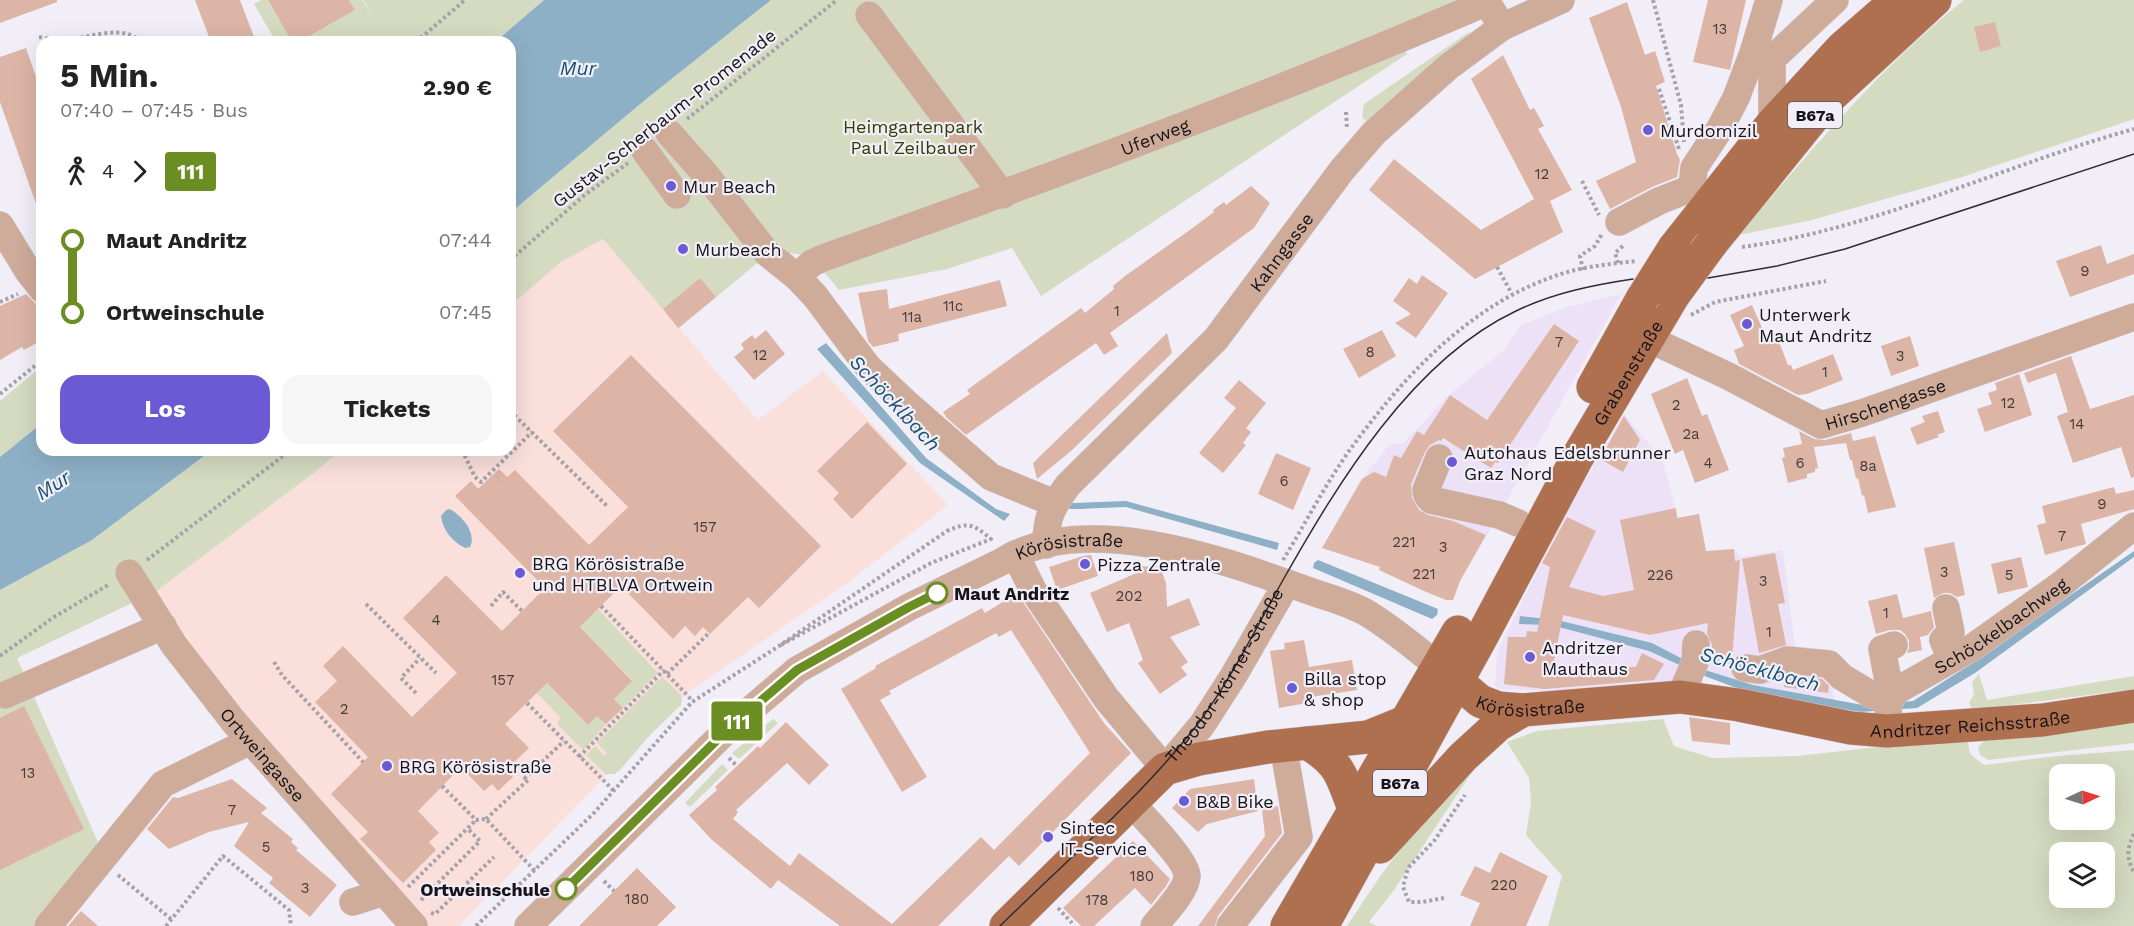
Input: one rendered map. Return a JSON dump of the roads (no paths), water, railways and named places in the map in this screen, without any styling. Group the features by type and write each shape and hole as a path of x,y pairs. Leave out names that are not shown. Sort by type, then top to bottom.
{"main road":[{"name":"Grabenstraße","path":"1287,926 1405,722 1447,673 1577,458 1654,314 1674,248 1699,197 1772,124 1842,48 1897,0"},
{"name":"Grabenstraße","path":"1322,926 1344,886 1518,523 1654,314 1725,246 1829,98 1935,0"},
{"name":"Körösistraße","path":"1447,673 1480,701 1498,708 1523,710 1684,687 1739,705 1805,719"},
{"name":"Andritzer Reichsstraße","path":"1805,719 1851,728 1891,707 2043,720 2134,706"},
{"path":"1344,886 1463,757 1498,724 1523,710"},
{"name":"Theodor-Körner-Straße","path":"1006,926 1165,769 1199,759 1307,743 1368,737 1405,722"},
{"path":"1307,743 1327,755 1341,774 1354,809"}],"street":[{"name":"Kahngasse","path":"1049,519 1068,485 1216,339 1354,154 1448,67 1502,27 1561,0"},
{"path":"1769,0 1763,56 1772,124"},
{"path":"1608,223 1659,201 1699,197 1694,168 1763,56 1835,0"},
{"name":"Uferweg","path":"797,277 813,263 823,258 1003,195 1312,77 1487,2 1502,27"},
{"path":"869,15 1003,195"},
{"path":"669,133 767,253 797,277 815,297 868,367 976,466 1004,484 1049,519"},
{"path":"645,151 677,195"},
{"path":"0,225 36,281"},
{"name":"Hirschengasse","path":"1654,314 1728,376 1821,425 1862,413 2134,317"},
{"path":"1439,458 1426,490 1431,500 1499,515 1518,523"},
{"name":"Körösistraße","path":"528,926 728,729 797,670 909,607 1015,554 1049,519 1099,539 1132,541 1284,573 1365,612 1447,673"},
{"name":"Schöckelbachweg","path":"1891,707 1951,659 1973,647 2059,586 2134,526"},
{"name":"Theodor-Körner-Straße","path":"1015,554 1033,590 1106,698 1165,769 1202,725 1234,675 1284,573"},
{"name":"Ortweingasse","path":"129,573 174,645 250,741 404,910"},
{"path":"1946,608 1951,632 1944,640 1951,659"},
{"path":"5,695 162,626"},
{"path":"1684,687 1695,662 1696,644"},
{"path":"1891,707 1882,649 1894,645"},
{"path":"1744,668 1760,670 1787,660 1830,664 1842,677 1891,707"},
{"path":"48,926 163,784 250,741"},
{"path":"1230,926 1299,837 1307,743"},
{"path":"1131,803 1182,861 1187,876 1183,888 1154,926"},
{"path":"353,902 404,910"}],"water":[{"name":"Mur","path":"544,0 771,0 645,100 516,208 516,36 502,36"},
{"name":"Schöcklbach","path":"826,343 926,458 996,509 1010,514 1004,521 920,463 817,349"},
{"name":"Mur","path":"36,428 36,456 204,456 92,540 0,590 0,457"},
{"path":"1126,501 1279,543 1277,550 1126,507 1076,509 1073,503"},
{"path":"450,509 467,525 472,536 470,547 465,548 460,545 446,531 441,516"},
{"name":"Schöcklbach","path":"2134,551 2134,557 1975,673 1917,708 1860,712 1750,693 1699,674 1649,651 1551,625 1519,624 1520,616 1557,620 1652,643 1702,669 1753,685 1863,705 1913,701 1968,666"},
{"path":"1318,560 1438,609 1437,615 1432,619 1313,568 1314,563"}],"waterway":[{"name":"Schöcklbach","path":"1071,506 1083,506"}],"tram line":[{"path":"1708,278 1777,266 1845,249 2134,154"},
{"path":"1000,926 1152,778 1197,725 1232,672 1283,580 1353,465 1411,392 1443,360 1478,333 1516,311 1573,290 1633,279"}],"place":[{"name":"Murdomizil","path":"1648,130"},
{"name":"Mur Beach","path":"671,186"},
{"name":"Murbeach","path":"683,249"},
{"name":"Unterwerk Maut Andritz","path":"1747,324"},
{"name":"Autohaus Edelsbrunner Graz Nord","path":"1452,462"},
{"name":"Pizza Zentrale","path":"1085,564"},
{"name":"BRG Körösistraße und HTBLVA Ortwein","path":"520,573"},
{"name":"Maut Andritz","path":"937,593"},
{"name":"Andritzer Mauthaus","path":"1530,657"},
{"name":"Billa stop & shop","path":"1292,688"},
{"name":"BRG Körösistraße","path":"387,766"},
{"name":"B&B Bike","path":"1184,801"},
{"name":"Sintec IT-Service","path":"1048,837"},
{"name":"Ortweinschule","path":"566,889"}],"park label":[{"name":"Heimgartenpark Paul Zeilbauer","path":"913,136"}]}
